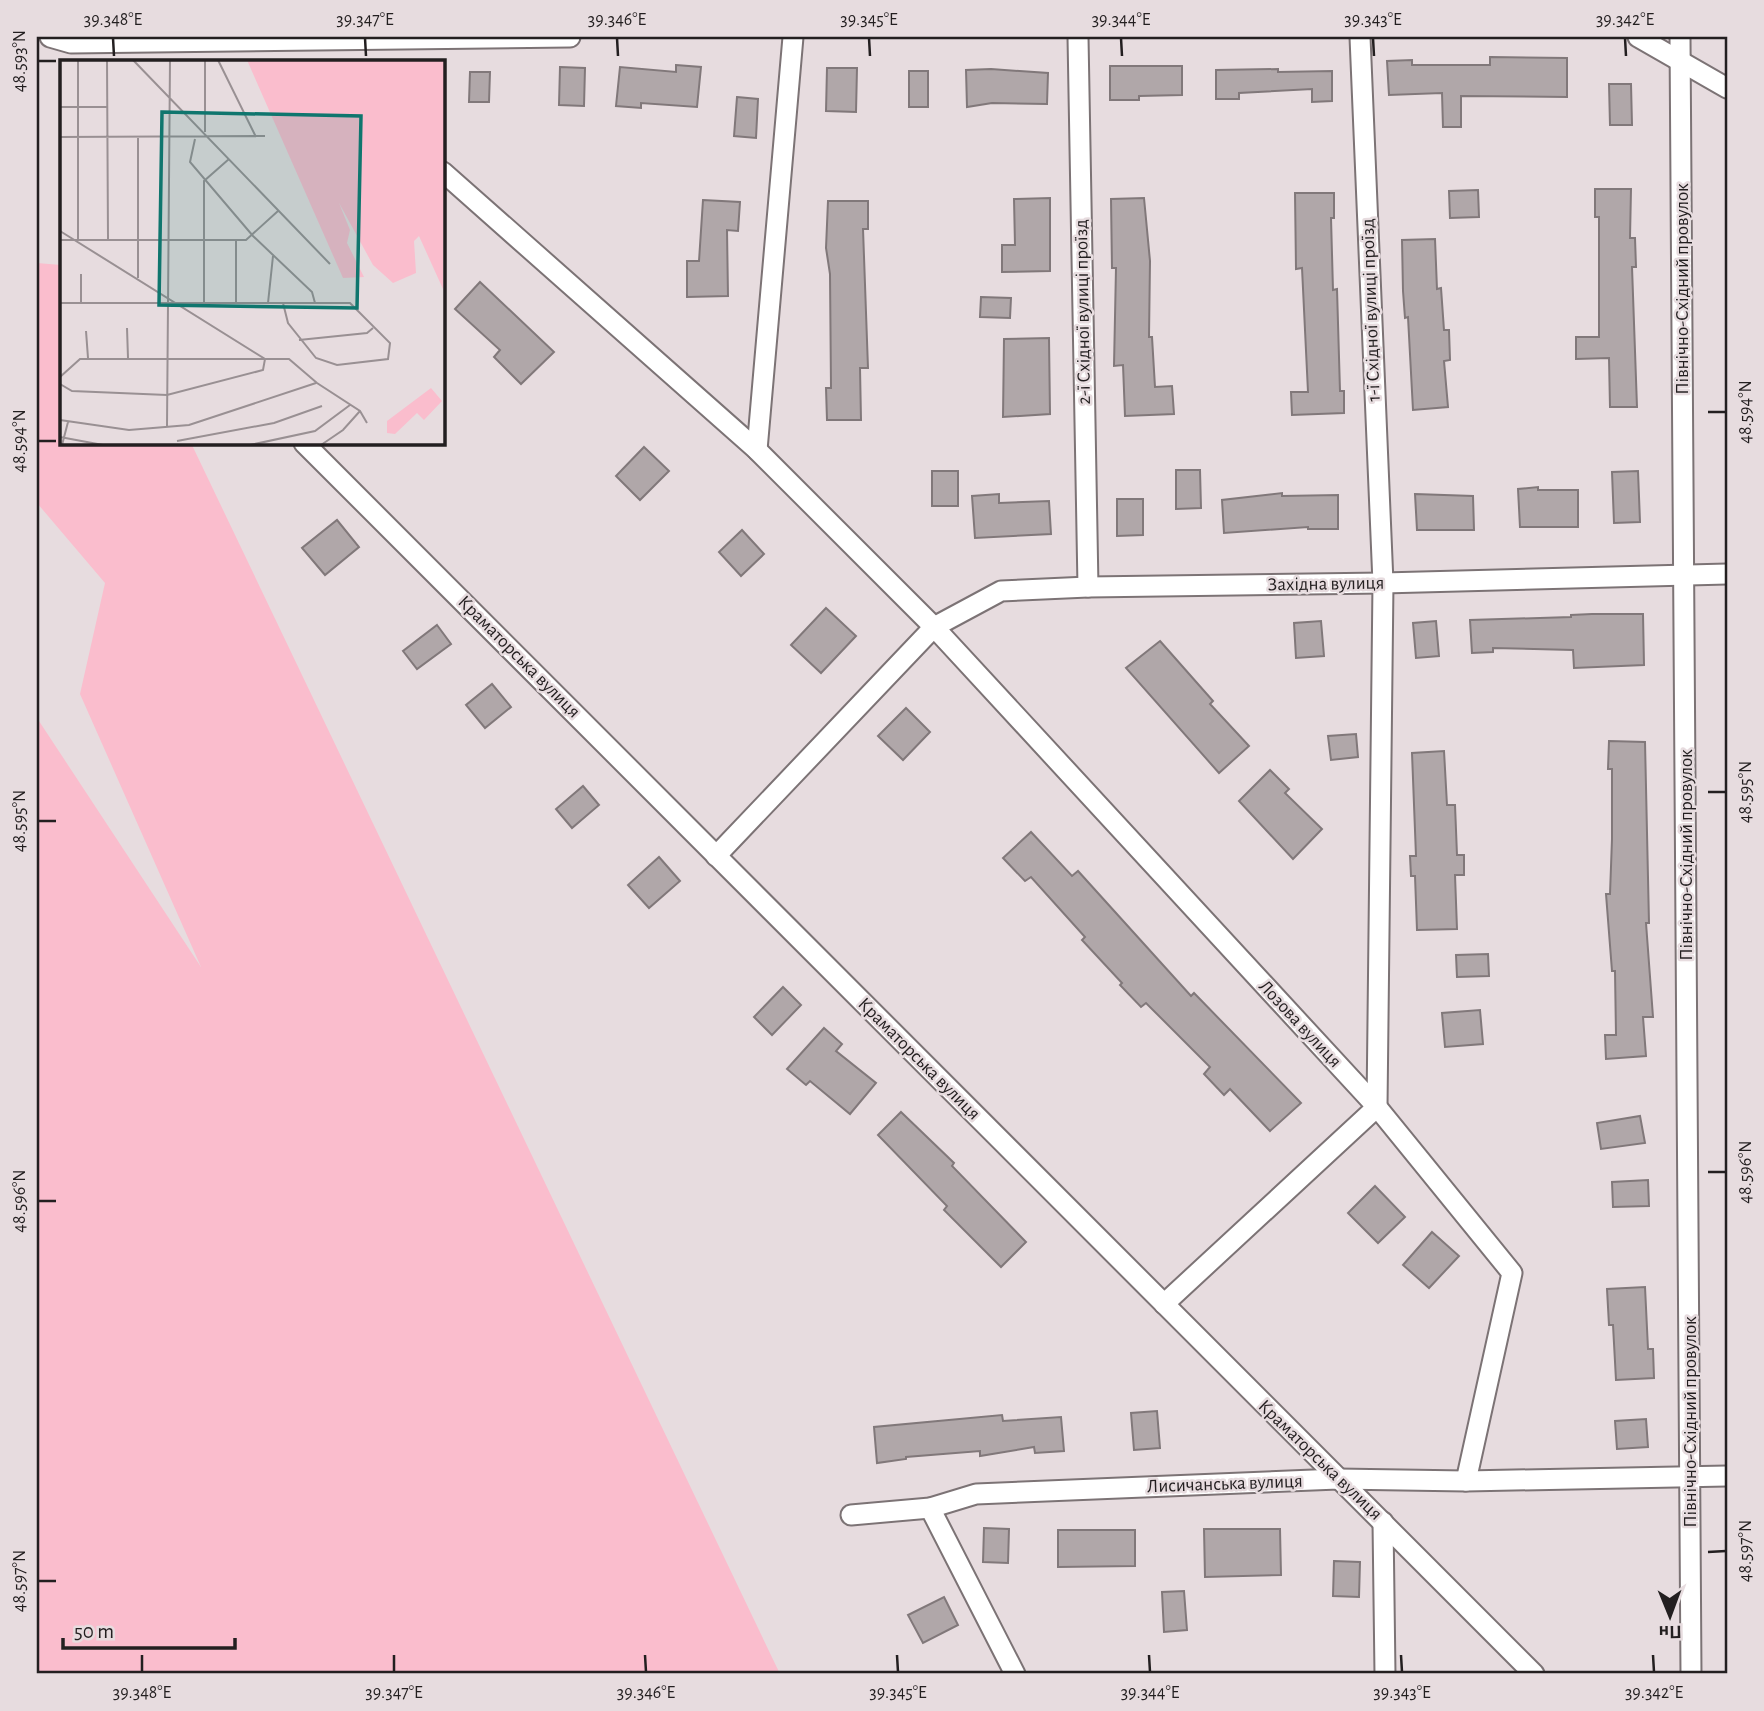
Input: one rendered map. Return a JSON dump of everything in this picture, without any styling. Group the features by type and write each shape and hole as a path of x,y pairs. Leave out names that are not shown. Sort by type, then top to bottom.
{"street":[{"path":"50,37 71,43 376,51 570,37"},
{"path":"757,450 793,37"},
{"name":"2-ї Східної вулиці проїзд","path":"1078,37 1088,587"},
{"name":"1-ї Східної вулиці проїзд","path":"1360,37 1382,583 1377,1107"},
{"path":"1638,37 1680,58 1727,88"},
{"name":"Північно-Східний провулок","path":"1680,37 1691,1674"},
{"name":"Лозова вулиця","path":"444,173 757,450 934,627 1377,1107 1512,1273 1466,1481"},
{"name":"Краматорська вулиця","path":"305,444 1534,1674"},
{"name":"Західна вулиця","path":"716,856 934,627 1001,591 1727,574"},
{"path":"1164,1304 1377,1107"},
{"name":"Лисичанська вулиця","path":"851,1515 930,1508 976,1494 1338,1479 1466,1481 1727,1476"},
{"path":"930,1508 1015,1674"},
{"path":"1383,1522 1385,1674"}],"shaded area":[{"path":"37,263 60,265 60,444 191,444 780,1674 37,1674 37,718 201,967 80,694 105,583 37,503"}],"building":[{"path":"1490,57 1567,58 1567,97 1461,96 1461,127 1443,127 1442,93 1389,95 1387,61 1412,60 1412,65 1490,65"},
{"path":"676,65 701,67 697,107 641,103 641,108 616,106 620,67 676,72"},
{"path":"1110,66 1182,66 1182,95 1110,100"},
{"path":"560,67 585,68 584,106 559,105"},
{"path":"827,68 857,68 856,112 826,111"},
{"path":"1278,69 1278,72 1332,71 1332,101 1312,102 1312,89 1239,93 1239,99 1216,99 1216,70"},
{"path":"966,70 1048,73 1047,104 992,103 967,107"},
{"path":"909,71 928,71 928,107 909,107"},
{"path":"470,72 490,72 489,102 469,102"},
{"path":"1609,84 1631,84 1632,125 1610,125"},
{"path":"737,97 758,99 756,138 734,136"},
{"path":"1595,189 1631,189 1630,238 1635,238 1636,267 1632,267 1637,407 1610,407 1609,358 1576,359 1576,337 1599,337 1599,217 1595,217"},
{"path":"1478,190 1479,217 1450,218 1449,191"},
{"path":"1295,193 1334,193 1334,218 1331,218 1333,290 1337,289 1340,391 1344,391 1344,413 1292,415 1291,392 1308,392 1302,268 1296,269"},
{"path":"1050,198 1050,271 1002,272 1002,245 1015,245 1014,199"},
{"path":"1144,198 1150,261 1149,337 1152,337 1155,387 1172,386 1174,414 1125,416 1123,365 1114,366 1116,268 1112,268 1111,199"},
{"path":"703,200 740,202 738,231 727,230 728,296 687,297 687,261 699,261"},
{"path":"828,201 868,201 868,229 863,229 868,368 860,368 861,420 827,420 826,388 831,388 830,274 826,248"},
{"path":"1435,239 1437,289 1441,288 1444,330 1449,330 1450,360 1444,361 1448,407 1413,410 1408,317 1405,318 1403,291 1402,240"},
{"path":"480,282 554,352 521,384 494,357 500,350 455,309"},
{"path":"981,297 1011,298 1010,318 980,317"},
{"path":"1049,338 1050,414 1003,417 1004,339"},
{"path":"644,447 669,471 640,500 616,476"},
{"path":"1176,470 1200,470 1201,508 1176,509"},
{"path":"932,471 958,471 958,506 932,506"},
{"path":"1638,471 1640,522 1614,523 1612,472"},
{"path":"1538,487 1538,490 1578,490 1578,527 1520,527 1518,489"},
{"path":"1282,493 1282,496 1338,495 1338,529 1308,527 1224,533 1222,500"},
{"path":"999,494 999,503 1049,501 1051,534 975,538 972,496"},
{"path":"1415,494 1473,496 1474,530 1417,530"},
{"path":"1117,499 1143,499 1143,535 1117,536"},
{"path":"337,520 359,547 325,575 302,548"},
{"path":"742,530 764,554 741,576 719,552"},
{"path":"826,608 856,636 821,673 791,645"},
{"path":"1643,614 1644,665 1574,668 1573,650 1493,648 1493,652 1472,653 1470,620"},
{"path":"1321,621 1324,656 1296,658 1294,623"},
{"path":"1436,621 1439,656 1416,658 1413,623"},
{"path":"437,625 451,644 417,669 403,651"},
{"path":"1160,641 1213,701 1210,704 1249,746 1219,773 1126,668"},
{"path":"492,684 511,707 485,728 466,705"},
{"path":"906,708 930,732 903,760 878,736"},
{"path":"1356,734 1358,757 1331,760 1328,736"},
{"path":"1609,741 1645,742 1649,923 1646,923 1653,1017 1643,1017 1646,1056 1606,1059 1605,1035 1616,1035 1615,971 1612,971 1606,894 1610,894 1612,839 1612,769 1608,769"},
{"path":"1444,751 1447,805 1455,805 1457,855 1464,855 1464,875 1455,875 1457,929 1417,930 1415,876 1411,876 1410,856 1416,856 1412,753"},
{"path":"1270,770 1289,789 1285,793 1322,829 1293,859 1239,801"},
{"path":"583,786 599,805 572,828 556,809"},
{"path":"1031,832 1072,876 1078,871 1191,996 1194,993 1301,1103 1270,1131 1230,1089 1224,1095 1204,1074 1210,1067 1146,1003 1141,1007 1082,940 1085,937 1031,877 1025,881 1003,858"},
{"path":"659,857 680,881 649,908 628,885"},
{"path":"1488,954 1489,976 1457,977 1456,955"},
{"path":"783,987 801,1005 772,1035 754,1017"},
{"path":"1480,1010 1483,1044 1445,1047 1442,1013"},
{"path":"824,1028 842,1044 836,1051 876,1083 850,1114 810,1081 806,1085 787,1069"},
{"path":"901,1112 954,1163 952,1166 1026,1242 1001,1267 944,1210 947,1206 878,1135"},
{"path":"1640,1116 1645,1143 1601,1149 1597,1123"},
{"path":"1648,1180 1649,1206 1613,1207 1612,1182"},
{"path":"1375,1186 1405,1217 1378,1243 1348,1213"},
{"path":"1432,1232 1459,1256 1429,1288 1403,1265"},
{"path":"1645,1287 1648,1349 1653,1349 1654,1378 1616,1380 1613,1325 1609,1325 1607,1289"},
{"path":"1157,1411 1160,1448 1134,1450 1131,1413"},
{"path":"1002,1415 1003,1421 1061,1417 1064,1451 1035,1453 1034,1447 980,1456 980,1451 906,1457 877,1463 874,1427"},
{"path":"1646,1419 1648,1447 1617,1449 1615,1421"},
{"path":"984,1528 1009,1529 1008,1563 983,1562"},
{"path":"1204,1529 1280,1529 1281,1575 1205,1577"},
{"path":"1058,1530 1135,1530 1135,1566 1058,1567"},
{"path":"1334,1561 1360,1562 1359,1597 1333,1596"},
{"path":"1184,1591 1187,1630 1164,1632 1162,1592"},
{"path":"944,1597 958,1625 923,1643 908,1615"}]}
